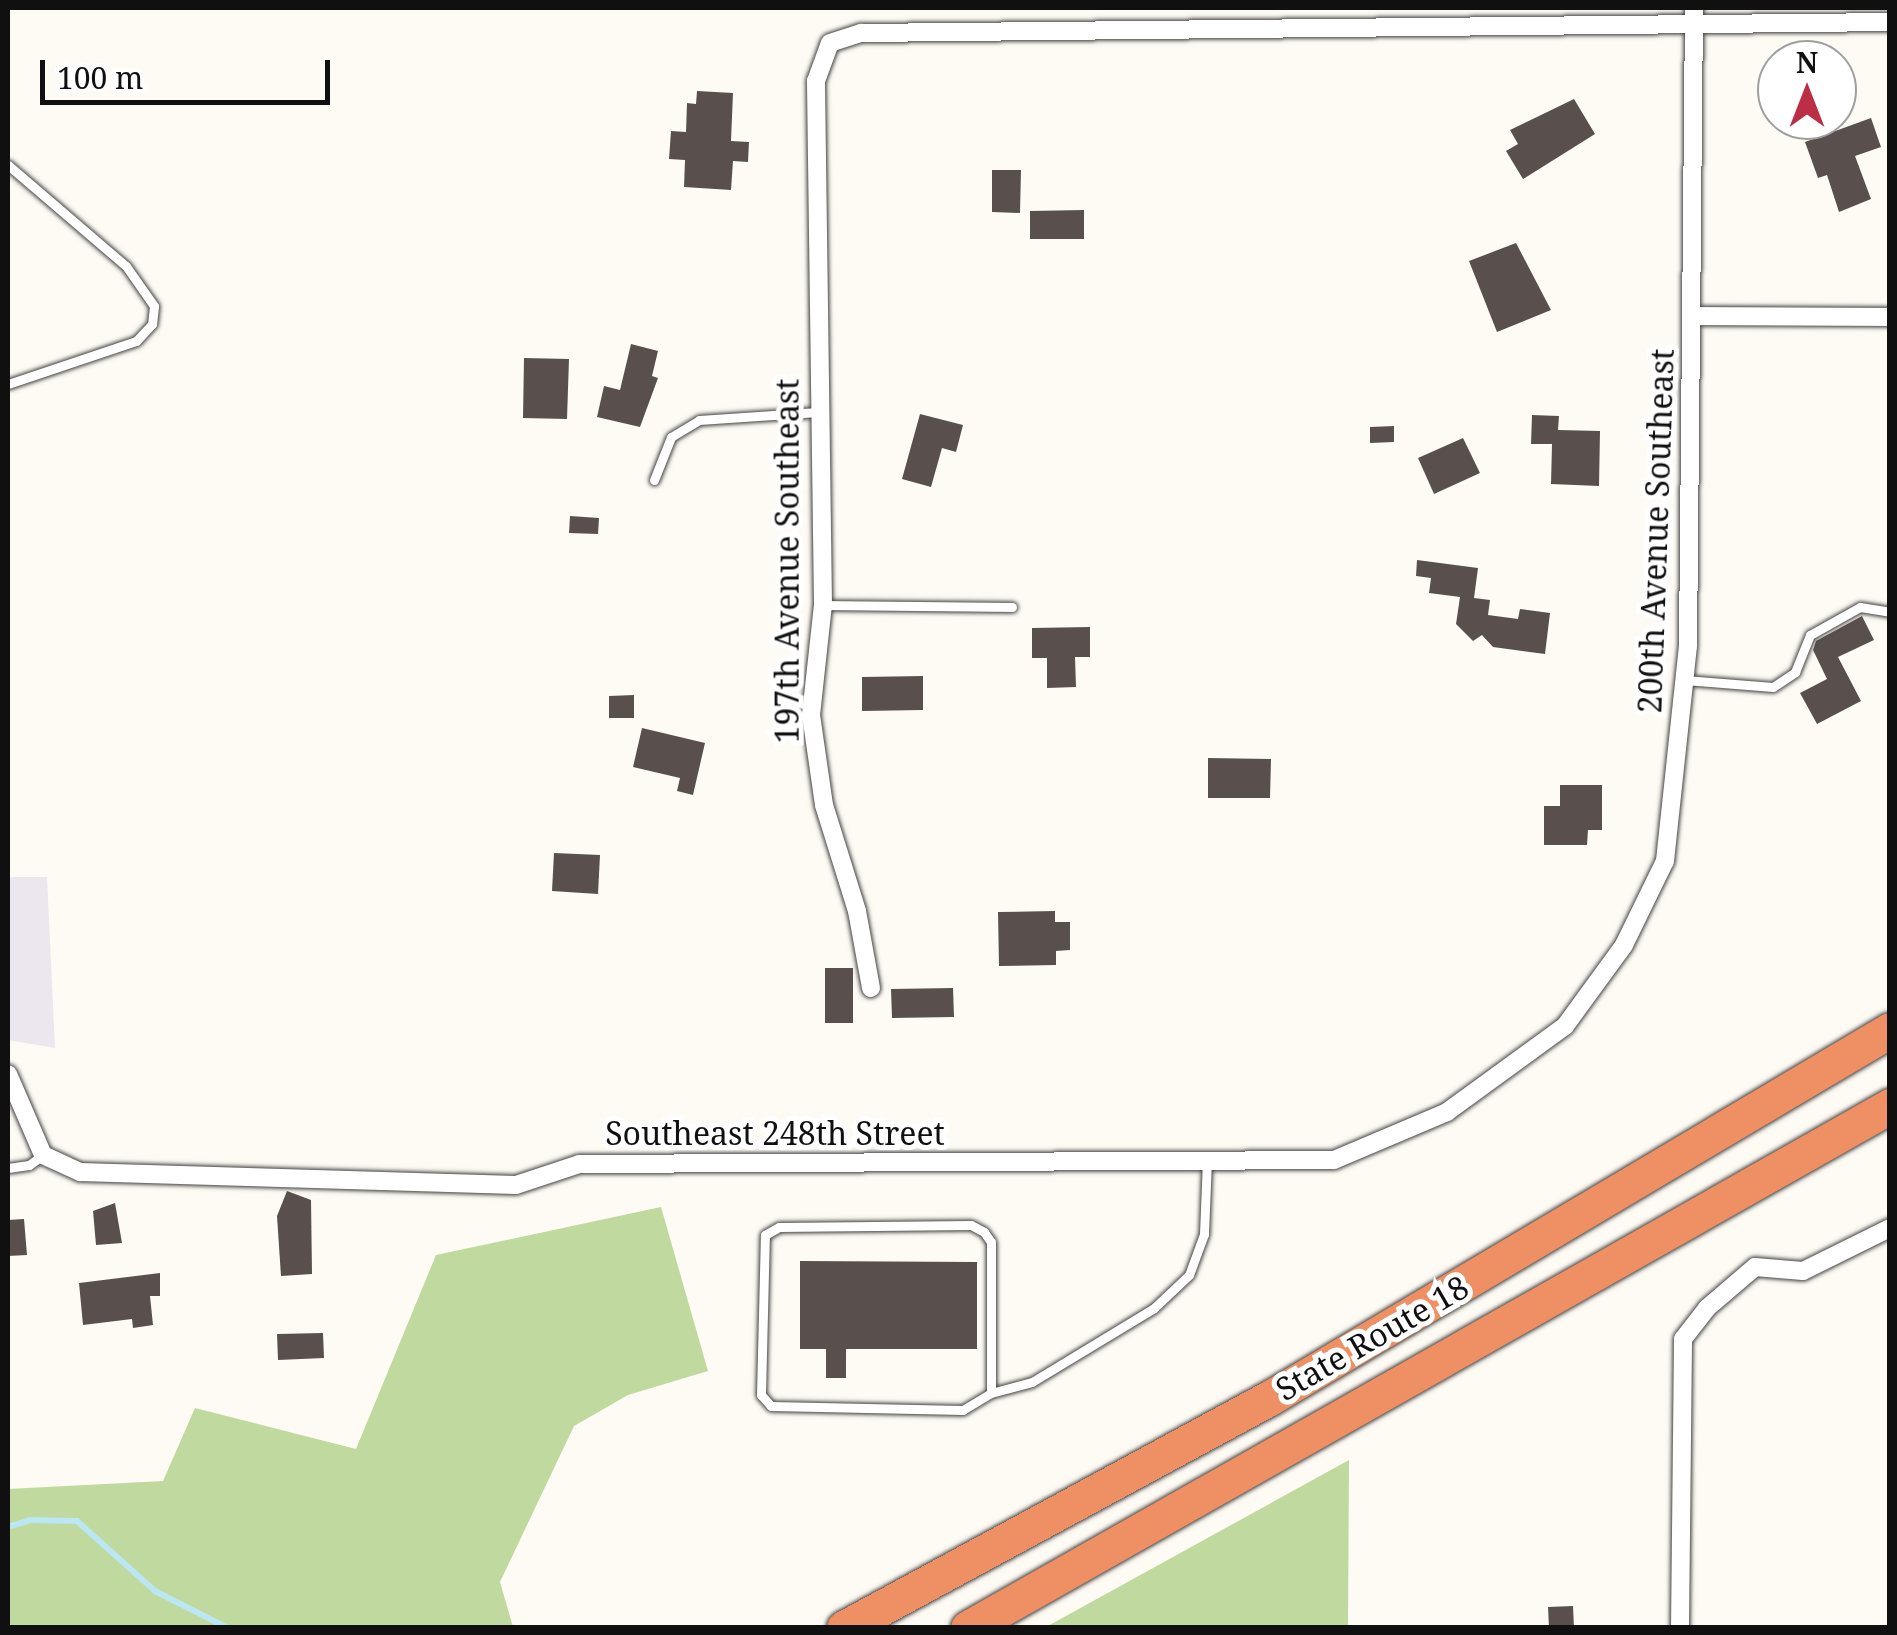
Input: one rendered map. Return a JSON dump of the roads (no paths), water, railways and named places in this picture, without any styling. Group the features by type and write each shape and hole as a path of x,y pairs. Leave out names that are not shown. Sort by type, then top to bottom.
{"highway":[{"name":"State Route 18","path":"844,1628 1268,1399 1890,1030"},
{"name":"State Route 18","path":"968,1628 1890,1106"}],"street":[{"path":"1694,14 1890,22"},
{"name":"197th Avenue Southeast","path":"871,988 813,740 823,605 816,80 830,43 861,33 1694,14"},
{"name":"200th Avenue Southeast","path":"1564,1026 1624,945 1665,861 1685,680 1694,14"},
{"path":"1692,316 1890,317"},
{"name":"Southeast 248th Street","path":"43,1154 80,1172 516,1185 579,1164 1334,1160 1447,1112 1564,1026"},
{"path":"8,1074 43,1154"},
{"path":"1680,1628 1683,1339 1707,1308 1755,1267 1803,1271 1890,1228"}],"lane":[{"path":"8,166 126,266 154,306 152,324 136,342 8,384"},
{"path":"654,480 672,437 699,420 818,412"},
{"path":"823,605 1012,606"},
{"path":"1685,680 1774,687 1795,672 1810,635 1860,607 1890,612"},
{"path":"8,1168 29,1165 43,1154"},
{"path":"991,1394 991,1242 984,1232 971,1226 798,1227 765,1235 761,1395 772,1406 963,1410 991,1394 1032,1382 1154,1308 1189,1275 1204,1234 1207,1160"}],"waterway":[{"path":"8,1527 31,1520 77,1521 155,1591 228,1628"}]}
